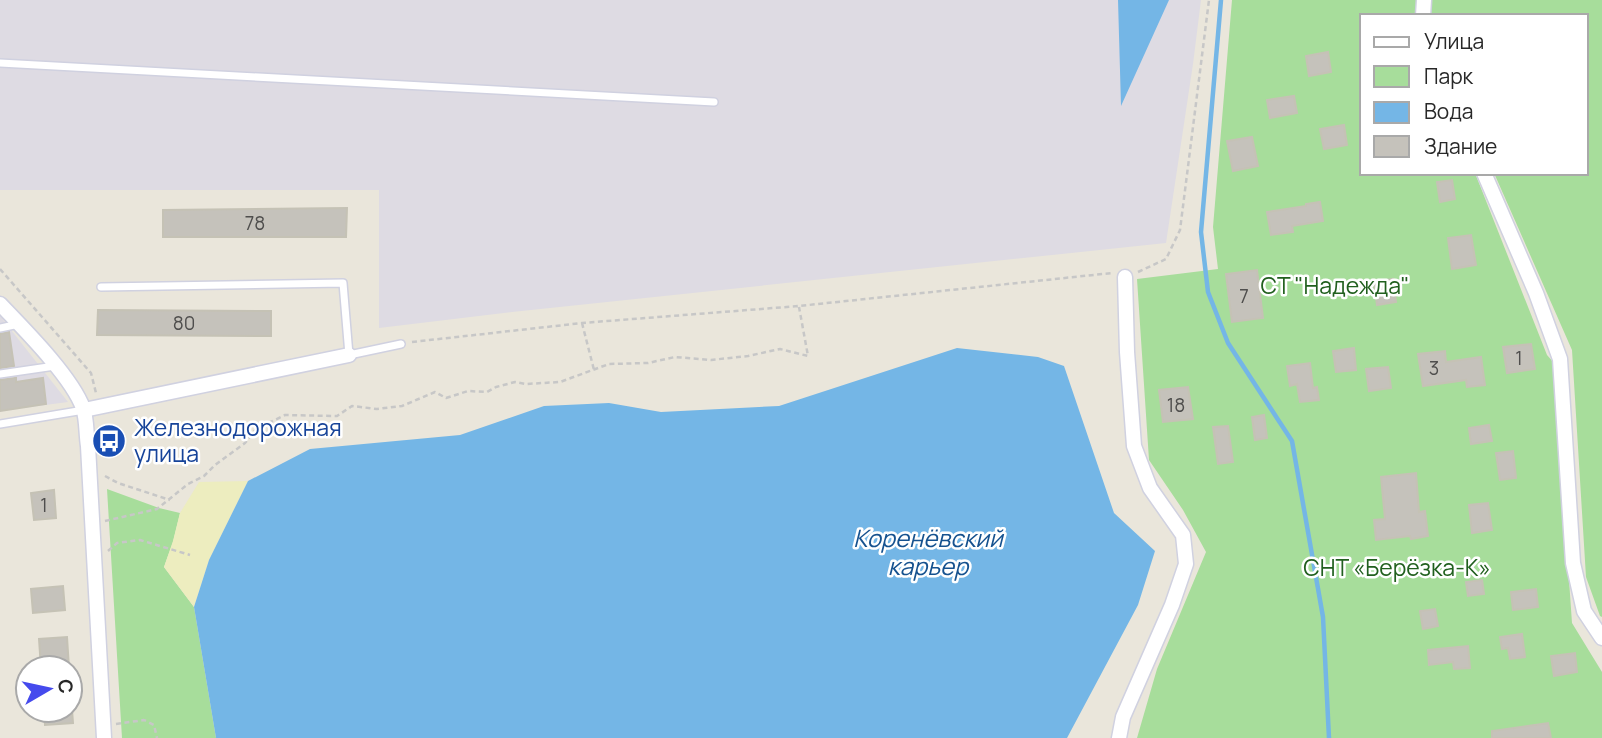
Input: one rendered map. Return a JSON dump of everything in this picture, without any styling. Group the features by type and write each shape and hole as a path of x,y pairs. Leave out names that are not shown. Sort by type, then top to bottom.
{"street":[{"path":"1486,175 1536,293 1560,359 1573,564 1584,611 1602,638"},
{"path":"1119,738 1123,717 1172,605 1186,564 1183,534 1150,488 1133,446 1125,277"},
{"path":"0,304 55,366 78,396 84,410 104,738"},
{"path":"84,410 349,355"}],"lane":[{"path":"0,63 714,102"},
{"path":"101,287 343,283 349,355 401,344"},
{"path":"0,328 19,324"},
{"path":"0,374 55,366"},
{"path":"0,424 84,410"}],"path":[{"path":"401,344 582,323 799,306 1111,273 1125,277 1166,259 1180,230 1209,0"},
{"path":"0,269 91,373 100,406"},
{"path":"102,522 157,509 245,443 256,429 285,415 337,416 352,406 377,409 402,406 435,391 446,398 468,391 487,392 515,382 560,382 609,364 648,363 675,357 711,360 780,349 808,356 799,306"},
{"path":"582,323 594,370"},
{"path":"99,473 118,483 170,500"},
{"path":"104,555 117,543 140,540 190,555"},
{"path":"113,725 144,720 154,725 157,738"}],"shaded area":[{"path":"0,0 1201,0 1166,243 379,328 379,190 0,190"},
{"path":"0,316 68,402 0,411"}],"green space":[{"name":"СНТ «Берёзка-К»","path":"1232,0 1417,0 1416,14 1360,14 1360,175 1476,175 1547,355 1554,363 1572,623 1602,672 1602,738 1137,738 1157,669 1206,552 1183,510 1149,460 1137,279 1218,269 1213,227"},
{"path":"1430,0 1602,0 1602,617 1586,577 1572,350 1495,175 1588,175 1588,14 1429,14"},
{"path":"107,489 180,513 164,567 194,607 216,738 122,738"}],"sand":[{"path":"248,481 209,560 194,607 164,567 180,513 199,482"}],"water":[{"path":"1118,0 1169,0 1121,106"},
{"name":"Коренёвский карьер","path":"957,348 1038,357 1064,366 1114,513 1155,551 1138,605 1067,738 216,738 194,607 209,560 248,481 310,449 460,435 544,406 609,403 661,412 779,406"}],"building":[{"path":"1328,52 1331,72 1309,76 1306,56"},
{"path":"1294,96 1297,113 1270,118 1267,100"},
{"path":"1344,125 1347,145 1324,149 1320,129"},
{"path":"1252,137 1258,166 1233,171 1227,141"},
{"path":"1452,180 1455,199 1440,202 1437,182"},
{"path":"1320,202 1323,221 1292,226 1293,232 1271,235 1267,212"},
{"path":"347,208 346,237 163,237 163,210"},
{"path":"1471,235 1476,265 1452,269 1448,238"},
{"path":"1257,270 1263,318 1232,322 1226,274"},
{"path":"1393,279 1396,302 1377,305 1374,282"},
{"path":"98,310 271,311 271,336 97,335"},
{"path":"9,332 14,366 0,368 0,334"},
{"path":"1531,344 1535,369 1507,373 1503,347"},
{"path":"1354,348 1356,370 1336,372 1333,351"},
{"path":"1445,351 1446,362 1481,357 1485,385 1467,387 1466,380 1423,386 1418,354"},
{"path":"1310,363 1313,388 1317,387 1319,400 1300,402 1297,384 1290,386 1287,366"},
{"path":"1388,367 1391,388 1369,391 1366,369"},
{"path":"16,378 16,382 43,378 46,404 0,411 0,380"},
{"path":"1188,387 1193,419 1163,422 1159,390"},
{"path":"1264,415 1267,438 1255,440 1252,417"},
{"path":"1489,425 1492,441 1471,444 1469,428"},
{"path":"1228,426 1233,462 1218,464 1213,427"},
{"path":"1513,451 1516,478 1500,480 1496,453"},
{"path":"1416,473 1419,512 1425,511 1428,536 1376,540 1374,520 1385,519 1381,477"},
{"path":"54,490 56,518 34,520 31,493"},
{"path":"1488,503 1492,530 1472,533 1469,505"},
{"path":"1482,580 1484,594 1468,596 1466,582"},
{"path":"63,586 65,610 33,613 31,589"},
{"path":"1536,589 1538,607 1513,610 1511,592"},
{"path":"1435,609 1438,626 1423,629 1420,611"},
{"path":"1522,634 1525,657 1510,659 1508,648 1502,649 1500,637"},
{"path":"67,637 68,654 40,654 39,639"},
{"path":"1468,646 1470,668 1454,669 1453,662 1429,665 1428,650"},
{"path":"1575,653 1577,672 1554,676 1551,656"},
{"path":"1548,723 1551,738 1492,738 1492,731"}],"waterway":[{"path":"1221,0 1201,232 1208,292 1228,343 1292,441 1323,617 1329,738"}],"place":[{"name":"Железнодорожная улица","path":"109,441"}],"park label":[{"name":"СТ \"Надежда\"","path":"1335,286"}]}
